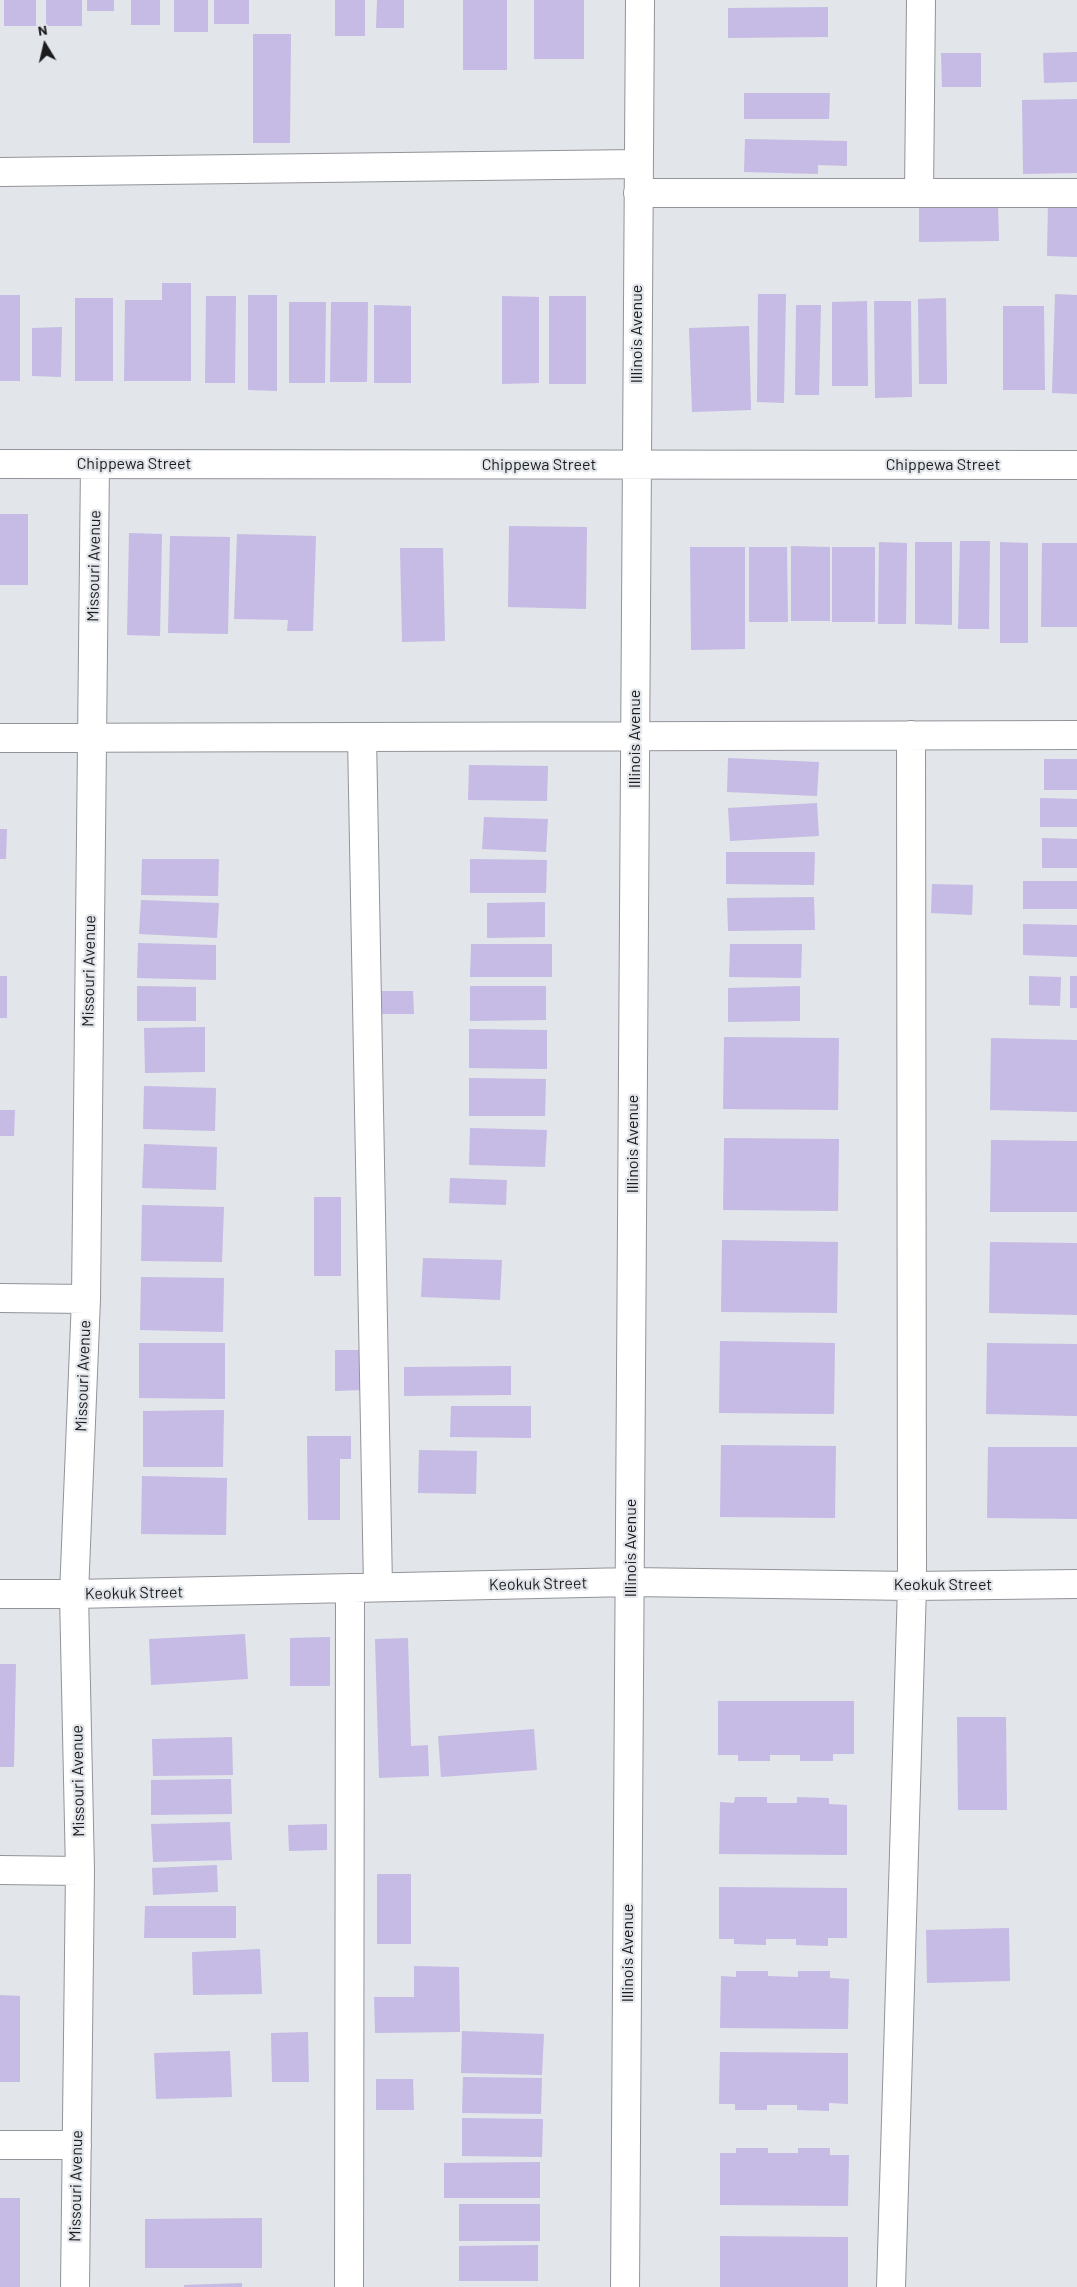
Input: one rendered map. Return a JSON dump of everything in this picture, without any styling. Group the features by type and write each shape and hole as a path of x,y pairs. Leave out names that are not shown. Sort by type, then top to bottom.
{"street":[{"name":"Illinois Avenue","path":"625,2287 640,0"},
{"path":"920,193 921,0"},
{"path":"0,172 638,164"},
{"path":"638,193 1077,192"},
{"name":"Chippewa Street","path":"0,464 1077,465"},
{"name":"Missouri Avenue","path":"75,2287 80,1871 74,1594 86,1298 95,464"},
{"path":"0,738 1077,734"},
{"path":"891,2287 912,1586 911,735"},
{"path":"362,737 378,1587"},
{"path":"0,1298 86,1298"},
{"name":"Keokuk Street","path":"0,1594 631,1582 912,1586 1077,1584"},
{"path":"349,2287 350,1588"},
{"path":"0,1870 80,1871"},
{"path":"0,2145 77,2145"}],"building":[{"path":"4,0 36,0 36,26 4,26"},
{"path":"46,0 82,0 82,26 46,26"},
{"path":"87,0 114,0 114,11 87,11"},
{"path":"131,0 160,0 160,25 131,25"},
{"path":"174,0 208,0 208,32 174,32"},
{"path":"214,0 249,0 249,24 214,24"},
{"path":"335,0 365,0 365,36 335,36"},
{"path":"377,0 404,0 404,28 376,28"},
{"path":"463,0 507,0 507,70 463,70"},
{"path":"534,0 584,0 584,59 534,59"},
{"path":"828,7 828,37 728,38 728,8"},
{"path":"253,34 291,34 290,143 253,143"},
{"path":"1077,52 1077,82 1044,83 1043,53"},
{"path":"941,53 981,53 981,87 942,87"},
{"path":"744,93 830,93 829,119 744,119"},
{"path":"1077,99 1077,173 1023,174 1022,100"},
{"path":"745,139 847,141 847,166 818,165 818,174 744,172"},
{"path":"1048,202 1077,203 1077,257 1047,256"},
{"path":"998,205 999,241 919,242 919,206"},
{"path":"162,283 191,283 191,381 124,381 125,300 162,300"},
{"path":"758,294 786,294 784,403 757,402"},
{"path":"1055,294 1077,295 1077,394 1052,393"},
{"path":"0,295 20,295 20,381 0,381"},
{"path":"248,295 277,295 277,391 248,390"},
{"path":"206,296 236,296 235,383 205,383"},
{"path":"502,296 539,297 539,383 502,384"},
{"path":"549,296 586,296 586,384 549,384"},
{"path":"75,298 113,298 113,381 75,381"},
{"path":"946,298 947,384 919,384 918,299"},
{"path":"867,301 868,386 832,386 832,302"},
{"path":"874,301 911,301 912,397 875,398"},
{"path":"289,302 326,302 325,383 289,383"},
{"path":"331,302 368,302 367,382 330,382"},
{"path":"374,305 411,306 411,383 374,383"},
{"path":"796,305 821,305 819,395 795,395"},
{"path":"1003,306 1044,306 1045,390 1003,390"},
{"path":"749,326 751,410 692,412 689,328"},
{"path":"62,327 61,377 32,376 32,328"},
{"path":"0,514 28,514 28,585 0,585"},
{"path":"509,526 587,527 586,609 508,607"},
{"path":"129,533 162,534 160,636 127,635"},
{"path":"237,534 316,536 313,631 287,631 288,620 234,619"},
{"path":"170,536 230,537 228,634 168,633"},
{"path":"960,541 990,541 989,629 958,629"},
{"path":"879,542 907,543 906,624 878,624"},
{"path":"915,542 952,542 952,625 915,624"},
{"path":"1000,542 1028,543 1028,643 1000,643"},
{"path":"1042,543 1077,543 1077,627 1041,627"},
{"path":"791,546 830,547 830,621 791,621"},
{"path":"690,547 745,547 745,649 691,650"},
{"path":"749,547 787,547 788,622 749,622"},
{"path":"832,547 875,547 875,622 832,622"},
{"path":"400,548 443,548 445,641 402,642"},
{"path":"728,758 819,762 817,796 727,792"},
{"path":"1044,759 1077,759 1077,790 1044,790"},
{"path":"469,765 548,766 547,801 468,800"},
{"path":"1040,798 1077,799 1077,827 1040,827"},
{"path":"817,803 819,836 730,841 728,808"},
{"path":"484,817 548,819 546,852 482,849"},
{"path":"0,829 7,829 6,859 0,859"},
{"path":"1042,838 1077,839 1077,868 1042,868"},
{"path":"726,852 815,852 814,885 726,884"},
{"path":"142,859 219,859 218,896 141,895"},
{"path":"470,859 547,860 546,893 470,893"},
{"path":"1023,881 1077,881 1077,909 1023,909"},
{"path":"932,884 973,885 972,915 931,913"},
{"path":"814,897 815,930 728,931 727,898"},
{"path":"141,900 219,903 217,938 139,934"},
{"path":"545,902 545,937 487,938 487,903"},
{"path":"1023,924 1077,925 1077,957 1023,955"},
{"path":"138,943 216,945 216,980 137,978"},
{"path":"471,944 552,944 552,977 470,977"},
{"path":"730,944 802,944 801,978 729,977"},
{"path":"0,976 7,976 7,1018 0,1018"},
{"path":"1029,976 1061,977 1060,1006 1029,1005"},
{"path":"1070,976 1077,976 1077,1008 1070,1008"},
{"path":"137,986 196,987 196,1021 137,1021"},
{"path":"470,986 546,986 546,1020 470,1021"},
{"path":"800,986 800,1021 728,1022 728,988"},
{"path":"380,991 413,991 414,1014 379,1014"},
{"path":"205,1027 205,1072 145,1073 144,1028"},
{"path":"469,1029 547,1030 547,1069 469,1068"},
{"path":"724,1037 839,1038 838,1110 723,1109"},
{"path":"991,1038 1077,1040 1077,1112 990,1110"},
{"path":"469,1078 546,1079 545,1116 469,1116"},
{"path":"144,1086 216,1088 215,1131 143,1129"},
{"path":"0,1110 15,1110 14,1136 0,1136"},
{"path":"470,1128 547,1130 545,1167 469,1165"},
{"path":"724,1138 839,1139 838,1211 723,1210"},
{"path":"991,1140 1077,1141 1077,1212 990,1212"},
{"path":"144,1144 217,1147 216,1190 142,1188"},
{"path":"450,1178 507,1180 506,1205 449,1203"},
{"path":"314,1197 341,1197 341,1276 314,1276"},
{"path":"142,1205 224,1207 222,1262 141,1261"},
{"path":"722,1240 838,1242 837,1313 721,1312"},
{"path":"990,1242 1077,1243 1077,1315 989,1313"},
{"path":"423,1258 502,1260 500,1300 421,1297"},
{"path":"141,1277 224,1278 223,1332 140,1330"},
{"path":"720,1341 835,1343 834,1414 719,1413"},
{"path":"139,1343 225,1343 225,1399 139,1398"},
{"path":"987,1343 1077,1344 1077,1416 986,1414"},
{"path":"335,1350 364,1350 364,1390 335,1391"},
{"path":"511,1366 511,1395 404,1396 404,1367"},
{"path":"451,1406 531,1406 531,1438 450,1437"},
{"path":"224,1410 223,1467 143,1467 143,1411"},
{"path":"307,1436 351,1436 351,1459 340,1459 340,1520 308,1520"},
{"path":"721,1445 836,1446 835,1518 720,1517"},
{"path":"988,1447 1077,1447 1077,1519 987,1518"},
{"path":"419,1450 477,1451 476,1494 418,1493"},
{"path":"142,1476 227,1478 226,1535 141,1534"},
{"path":"245,1634 248,1679 151,1685 149,1639"},
{"path":"330,1637 330,1686 290,1686 290,1638"},
{"path":"408,1638 411,1746 428,1745 429,1776 379,1778 375,1639"},
{"path":"0,1664 16,1664 14,1767 0,1767"},
{"path":"718,1701 854,1701 854,1754 833,1754 833,1761 800,1761 800,1755 770,1755 770,1761 738,1761 738,1755 718,1755"},
{"path":"957,1717 1006,1717 1007,1810 958,1810"},
{"path":"534,1729 537,1770 441,1777 438,1736"},
{"path":"232,1737 233,1775 153,1776 152,1739"},
{"path":"231,1779 232,1814 151,1815 151,1780"},
{"path":"735,1797 767,1797 767,1803 797,1803 797,1797 829,1798 829,1804 847,1805 847,1855 719,1854 720,1802 734,1803"},
{"path":"230,1822 232,1860 153,1862 151,1824"},
{"path":"327,1824 327,1850 289,1851 288,1825"},
{"path":"217,1865 218,1892 153,1895 152,1868"},
{"path":"377,1874 411,1874 411,1944 377,1944"},
{"path":"719,1887 847,1888 847,1938 828,1938 828,1946 796,1945 796,1939 766,1939 766,1945 734,1944 734,1939 719,1939"},
{"path":"145,1906 236,1906 236,1938 144,1938"},
{"path":"1009,1928 1010,1981 927,1983 926,1930"},
{"path":"260,1949 262,1994 193,1995 192,1952"},
{"path":"414,1966 459,1967 460,2032 375,2033 374,1997 414,1997"},
{"path":"736,1971 768,1971 768,1976 798,1977 798,1971 830,1971 830,1978 849,1979 848,2029 720,2028 721,1976 736,1977"},
{"path":"0,1995 20,1996 20,2082 0,2082"},
{"path":"462,2031 544,2034 542,2075 461,2073"},
{"path":"308,2032 309,2082 272,2082 271,2033"},
{"path":"230,2051 232,2097 156,2099 154,2053"},
{"path":"720,2052 848,2053 848,2104 829,2103 829,2111 797,2110 797,2105 767,2105 767,2110 735,2110 735,2104 719,2104"},
{"path":"463,2077 542,2078 541,2114 462,2113"},
{"path":"376,2079 413,2079 414,2110 376,2110"},
{"path":"462,2118 543,2119 542,2157 462,2156"},
{"path":"736,2148 768,2148 768,2153 798,2153 798,2148 830,2148 830,2155 849,2155 848,2206 720,2205 720,2153 736,2153"},
{"path":"540,2162 540,2198 444,2198 444,2163"},
{"path":"0,2198 20,2198 20,2287 0,2287"},
{"path":"459,2204 540,2204 540,2241 459,2241"},
{"path":"262,2218 262,2268 145,2268 145,2219"},
{"path":"720,2236 848,2237 848,2287 720,2287"},
{"path":"538,2245 538,2281 459,2281 459,2246"},
{"path":"242,2283 242,2287 184,2287 184,2285"}]}
